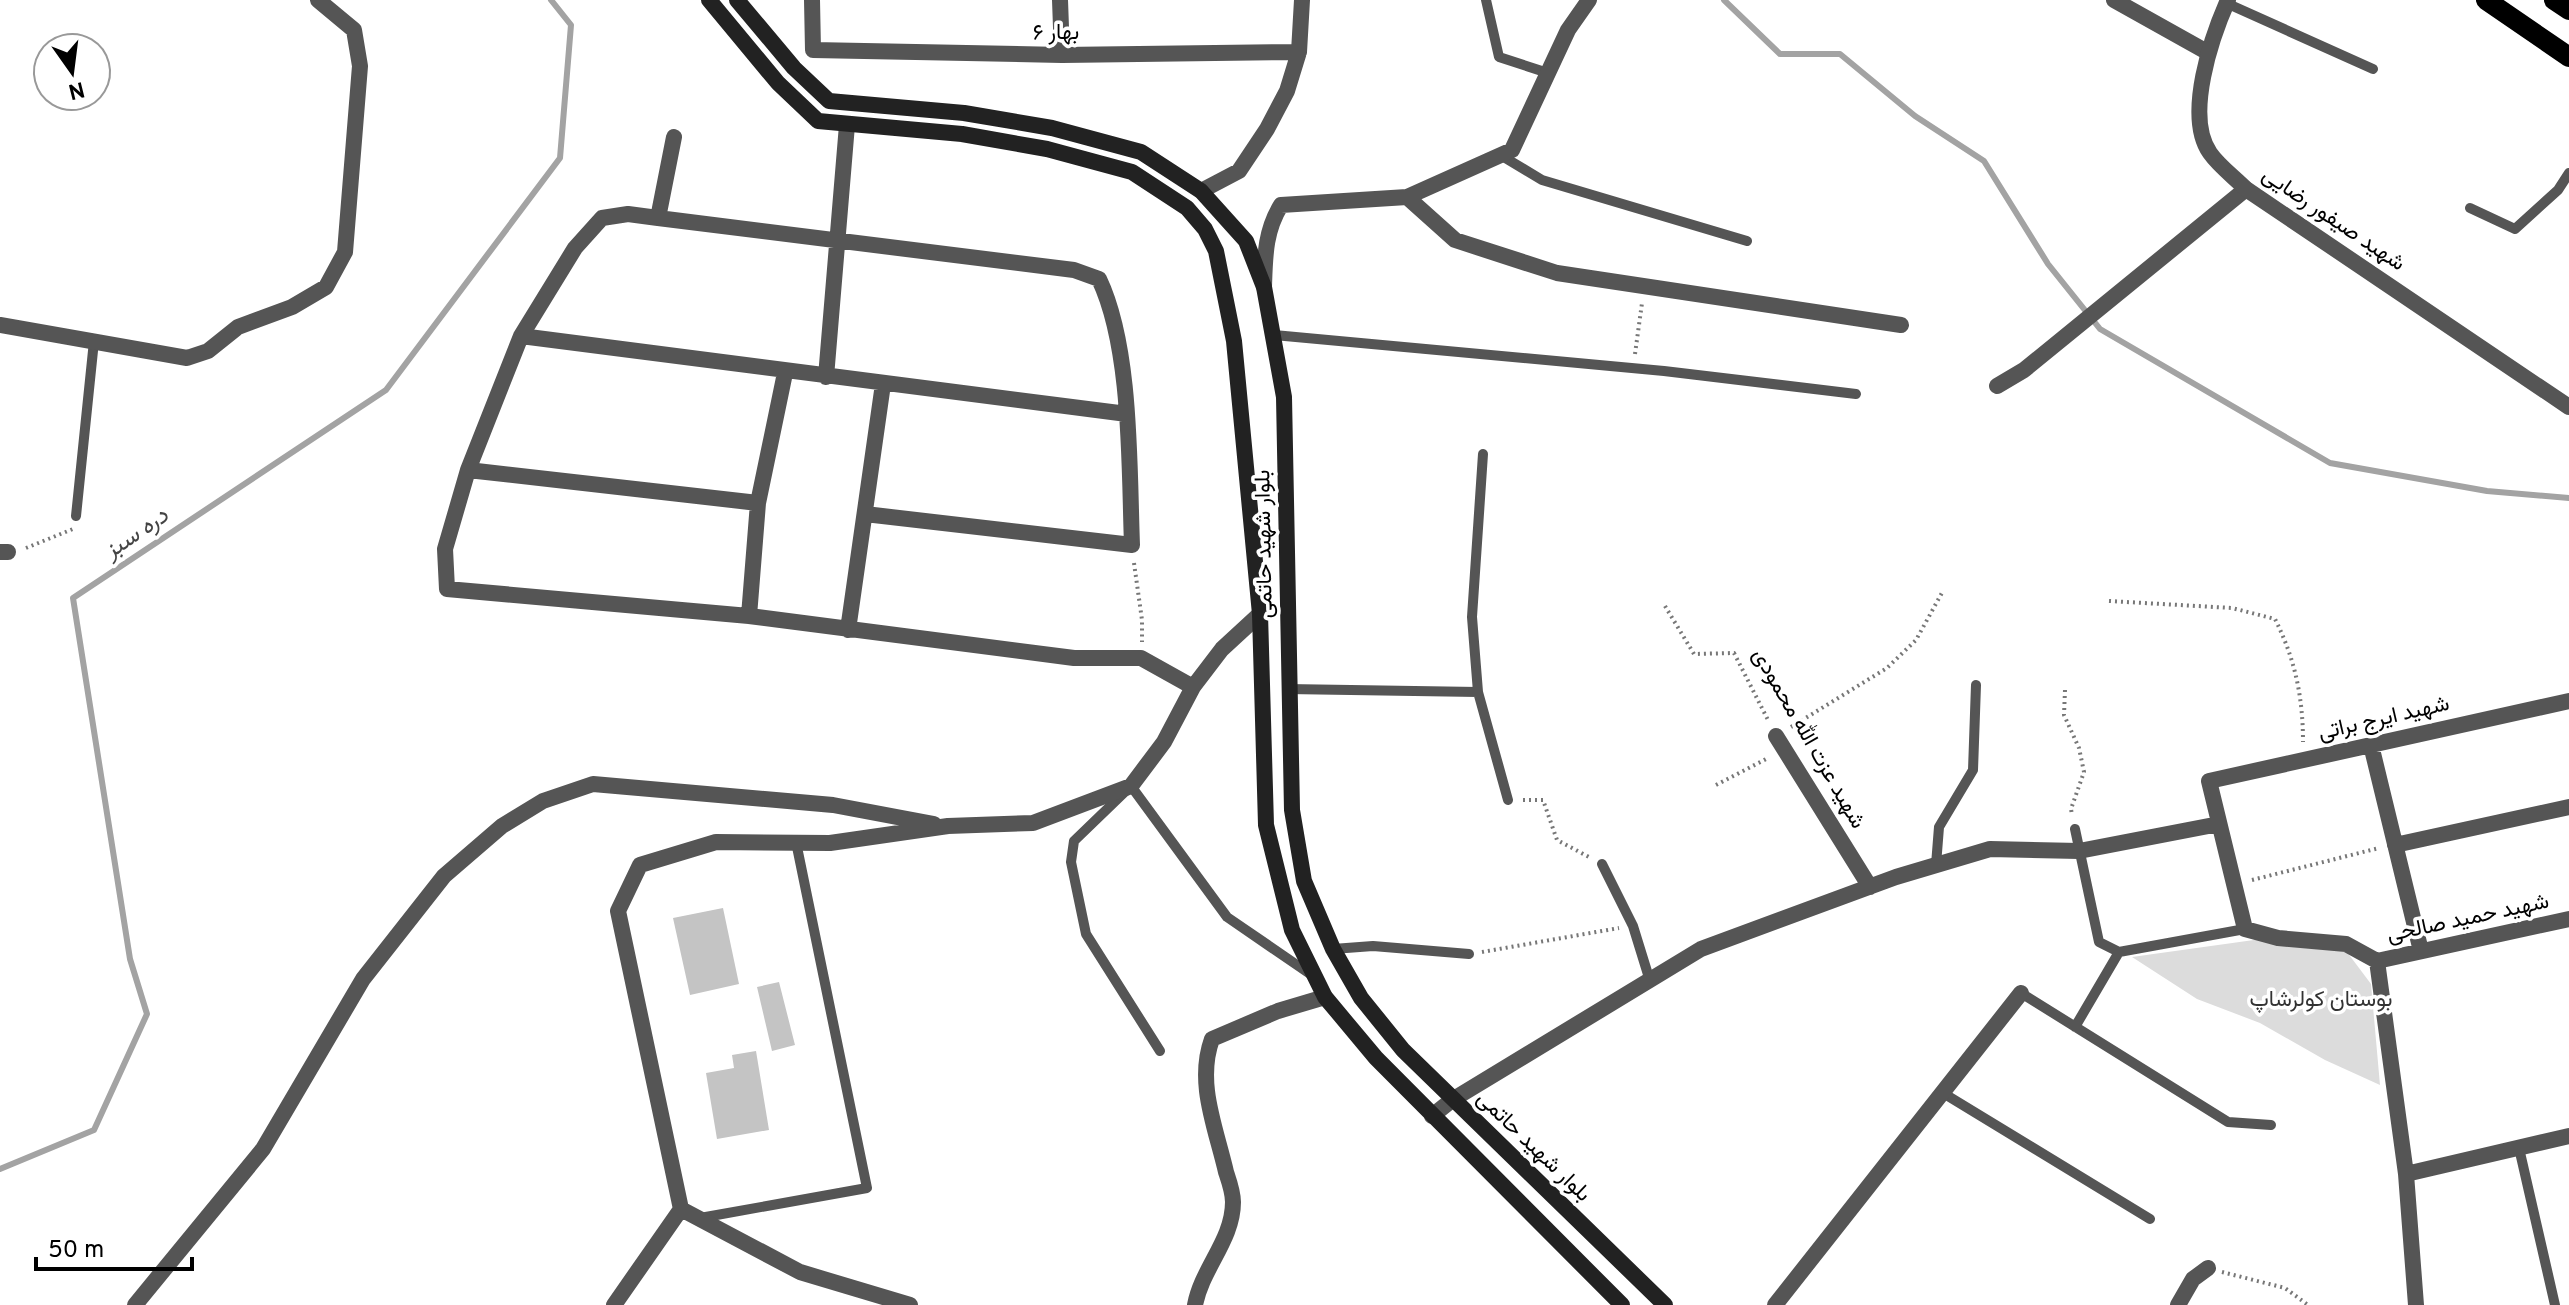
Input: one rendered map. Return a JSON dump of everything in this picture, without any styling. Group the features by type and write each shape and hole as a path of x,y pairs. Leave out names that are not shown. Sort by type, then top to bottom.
{"main road":[{"name":"بلوار شهید حاتمی","path":"709,0 778,83 818,121 962,134 1047,149 1132,172 1187,208 1205,229 1216,251 1234,341 1260,614 1266,825 1292,930 1325,997 1376,1058 1622,1305"},
{"name":"بلوار شهید حاتمی","path":"737,0 794,68 829,101 964,113 1052,128 1141,152 1201,191 1246,241 1264,287 1284,397 1287,689 1292,810 1304,881 1333,949 1361,998 1403,1050 1665,1305"},
{"path":"2486,0 2569,57"},
{"path":"2554,0 2569,10"},
{"path":"1260,614 1288,616"}],"street":[{"path":"0,325 187,358 208,351 238,327 292,307 326,287 345,252 360,66 354,30 318,0"},
{"path":"794,68 813,50 812,0"},
{"path":"1060,0 1062,55"},
{"path":"1201,191 1239,171 1287,91 1299,52 1302,0"},
{"path":"1264,287 1268,232 1281,205 1407,197 1512,150 1568,30 1589,0"},
{"path":"2114,0 2207,52"},
{"name":"شهید صیفور رضایی","path":"2227,2 2207,52 2200,115 2208,151 2246,189 2569,407"},
{"name":"بهار ۶","path":"813,50 1062,55 1299,52"},
{"path":"826,377 840,241 847,125"},
{"path":"658,218 674,137"},
{"path":"1997,386 2024,370 2246,189"},
{"path":"1407,197 1455,240 1557,273 1901,325"},
{"path":"865,514 1132,545 1127,414 1110,301 1099,279 1074,270 628,214 602,218 575,248 521,336 468,470 445,549 447,589 749,616 1074,658 1141,658 1193,687"},
{"path":"521,336 785,373 1127,414"},
{"path":"749,616 758,503 785,373"},
{"path":"848,630 883,384"},
{"path":"468,470 758,503"},
{"path":"614,1305 681,1209 618,911 640,865 716,842 830,843 948,826 1033,823 1131,786 1164,742 1193,687 1222,649 1260,614"},
{"name":"شهید ایرج براتی","path":"2219,824 2209,781 2569,701"},
{"name":"شهید عزت الله محمودی","path":"1780,743 1870,887"},
{"path":"2371,745 2421,951"},
{"path":"135,1305 263,1149 363,979 444,876 502,826 543,801 593,784 833,805 948,826"},
{"path":"2395,845 2569,807"},
{"path":"1432,1116 1452,1100 1701,949 1870,887 1990,849 2079,851 2219,824 2245,929 2278,938 2346,944 2377,961 2406,1174 2416,1305"},
{"name":"شهید حمید صالحی","path":"2377,961 2569,919"},
{"path":"1775,1305 2021,993"},
{"path":"1195,1305 1198,1291 1230,1227 1233,1199 1205,1083 1205,1060 1212,1039 1278,1011 1325,997"},
{"path":"2406,1174 2569,1136"},
{"path":"681,1209 800,1272 910,1305"},
{"path":"2178,1305 2193,1279 2208,1268"}],"lane":[{"path":"1486,0 1499,57 1548,73"},
{"path":"2227,2 2373,69"},
{"path":"1502,156 1542,180 1747,241"},
{"path":"2470,208 2515,229 2558,190 2569,173"},
{"path":"1274,335 1633,368 1856,394"},
{"path":"76,516 94,341"},
{"path":"1483,454 1472,617 1478,692 1508,800"},
{"path":"1936,865 1939,827 1973,770 1976,685"},
{"path":"1287,689 1478,692"},
{"path":"1160,1051 1086,934 1071,862 1074,841 1131,786 1227,917 1315,977"},
{"path":"2075,829 2099,942 2119,952 2245,929"},
{"path":"698,1219 867,1188 796,842"},
{"path":"1602,864 1633,926 1650,981"},
{"path":"1333,949 1373,946 1469,954"},
{"path":"2075,1027 2119,952"},
{"path":"2021,993 2228,1122 2271,1125"},
{"path":"1943,1093 2150,1219"},
{"path":"2519,1148 2555,1305"}],"path":[{"path":"1633,368 1644,288"},
{"path":"4,552 72,531 76,516"},
{"path":"1132,545 1142,620 1141,658"},
{"path":"1716,785 1887,668 1916,640 1943,591"},
{"path":"2109,601 2232,608 2275,619 2289,647 2303,701 2302,760"},
{"name":"شهید عزت الله محمودی","path":"1665,606 1694,654 1734,653 1780,743"},
{"path":"2065,690 2064,715 2079,748 2084,772 2071,809 2075,829"},
{"path":"1508,800 1543,800 1557,840 1602,864"},
{"path":"2234,884 2395,845"},
{"path":"1469,954 1633,926"},
{"path":"2208,1268 2285,1288 2308,1305"}],"green space":[{"name":"بوستان کولرشاپ","path":"2261,939 2347,952 2371,984 2380,1085 2325,1060 2260,1023 2197,999 2132,957"}],"building":[{"path":"723,908 739,984 690,995 673,918"},
{"path":"779,982 795,1045 772,1051 757,987"},
{"path":"756,1051 769,1130 717,1139 706,1073 734,1068 732,1055"}],"waterway":[{"name":"دره سبز","path":"0,1169 94,1130 147,1014 130,959 73,598 386,390 560,158 571,25 551,0"},
{"path":"1724,0 1780,54 1840,54 1915,116 1984,161 2048,264 2100,329 2330,463 2487,491 2569,498"}]}
